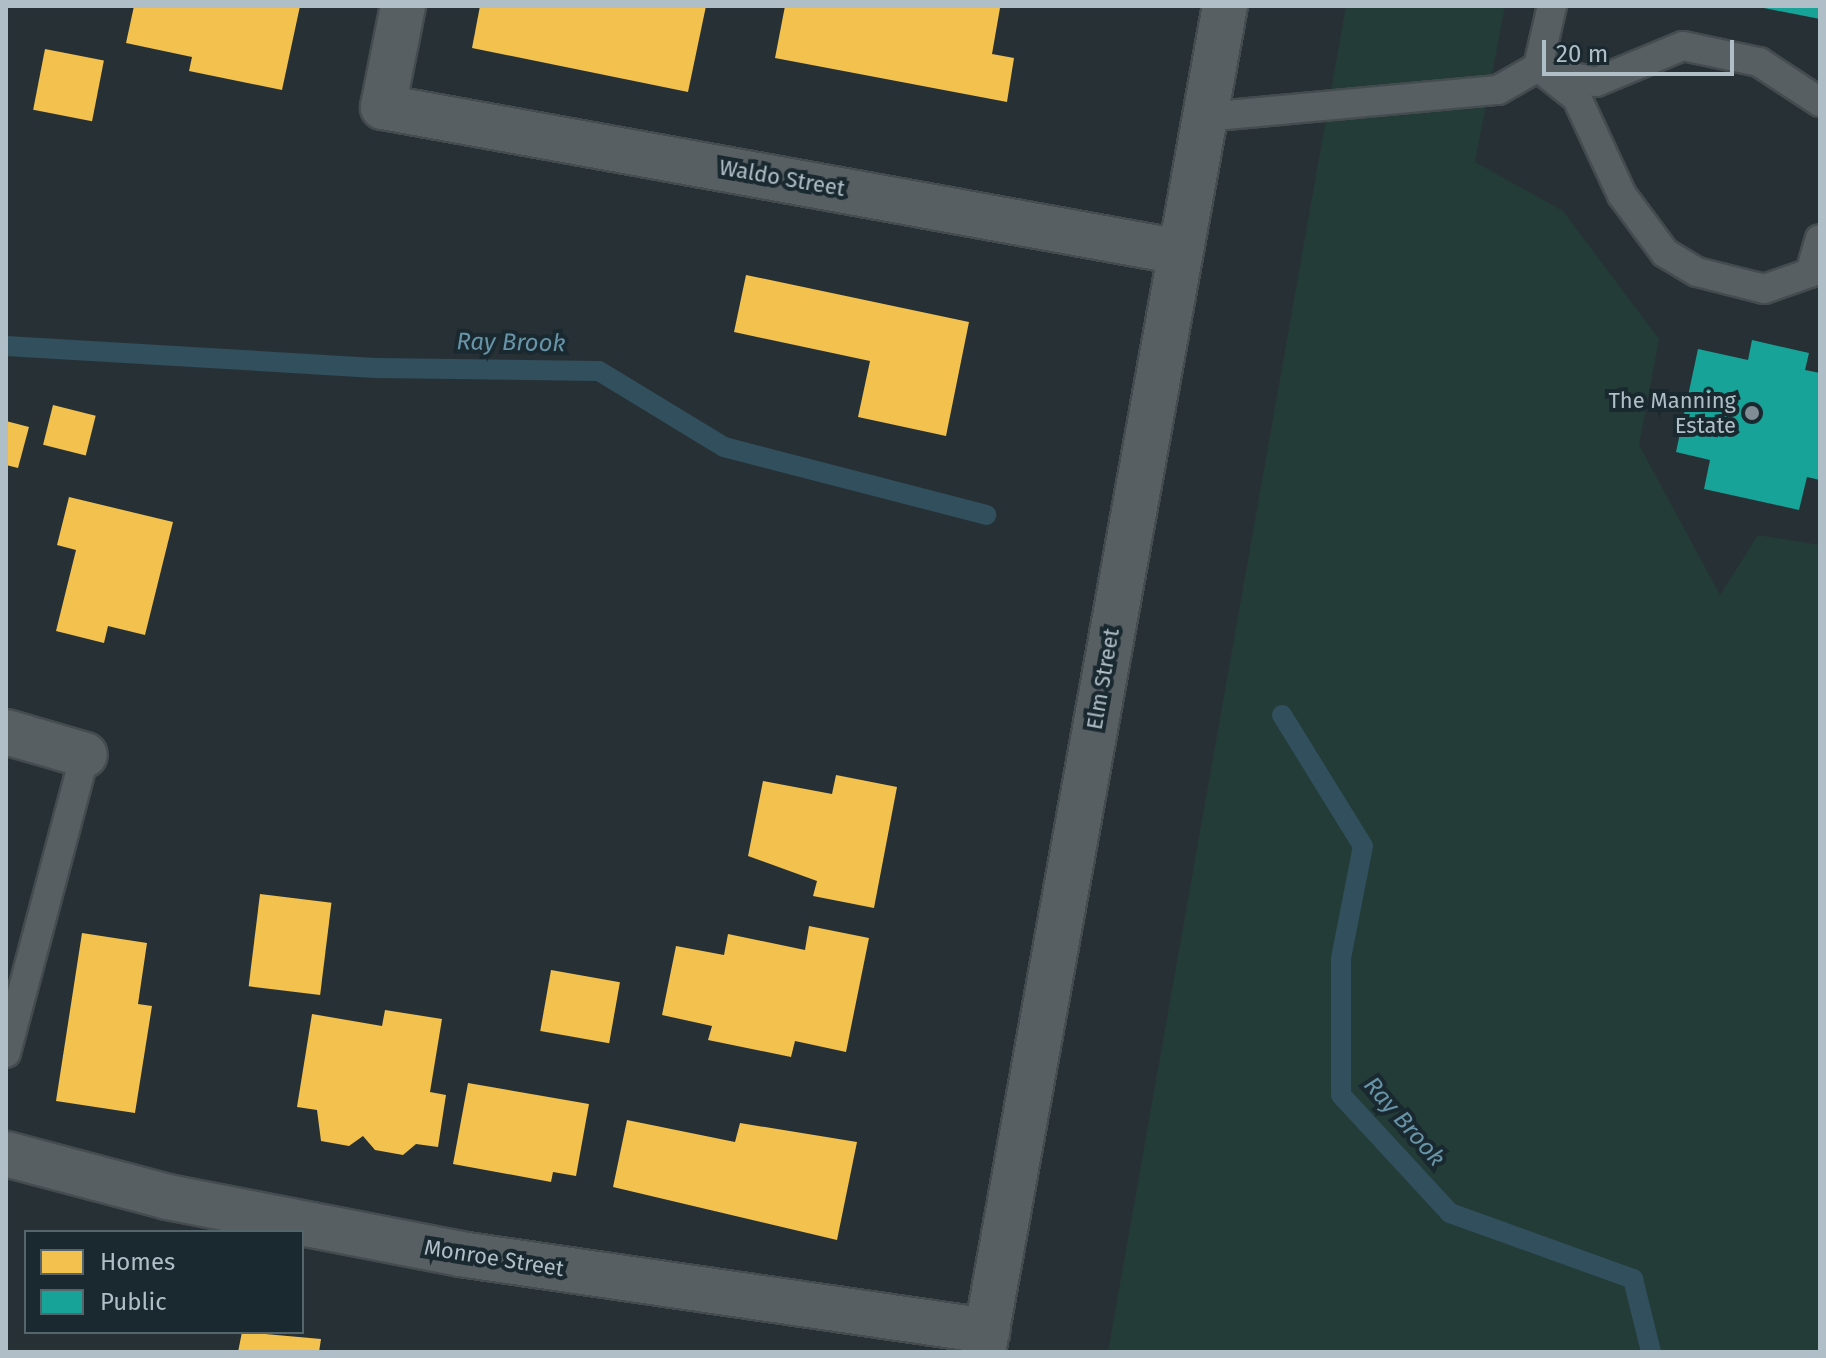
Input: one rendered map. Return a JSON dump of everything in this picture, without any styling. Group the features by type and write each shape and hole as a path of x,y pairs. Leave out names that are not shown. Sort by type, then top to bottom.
{"street":[{"name":"Waldo Street","path":"403,6 383,107 1180,252"},
{"name":"Elm Street","path":"985,1342 1225,6"},
{"path":"6,732 85,755"},
{"name":"Monroe Street","path":"6,1154 168,1197 460,1254 985,1342"}],"lane":[{"path":"1538,67 1552,6"},
{"path":"1205,117 1498,90 1538,67 1596,82 1683,46 1759,62 1820,102"},
{"path":"1538,67 1577,98 1646,235 1676,259 1764,289 1810,273 1820,239"},
{"path":"6,1053 85,755"}],"green space":[{"path":"1346,6 1505,6 1475,162 1563,211 1659,339 1639,445 1720,595 1758,535 1820,545 1820,1352 1108,1352"}],"building: Homes":[{"path":"134,6 300,6 282,90 189,71 192,57 126,43"},
{"path":"480,6 706,6 688,92 472,48"},
{"path":"785,6 1000,8 992,54 1014,58 1007,102 775,58"},
{"path":"45,49 104,60 92,121 33,110"},
{"path":"746,275 969,322 946,436 858,417 870,361 734,332"},
{"path":"53,405 96,416 86,455 43,445"},
{"path":"6,421 29,427 18,468 6,465"},
{"path":"69,497 173,522 145,635 108,626 104,643 56,631 76,550 57,545"},
{"path":"836,775 897,787 874,908 813,896 817,881 748,856 763,781 832,794"},
{"path":"260,894 331,903 320,995 249,986"},
{"path":"809,926 869,938 846,1052 795,1041 791,1057 708,1040 712,1026 662,1015 676,946 724,955 728,934 805,950"},
{"path":"82,933 147,943 138,1004 152,1006 135,1113 56,1101"},
{"path":"551,970 620,982 609,1043 540,1031"},
{"path":"385,1010 442,1019 430,1092 446,1095 438,1147 416,1144 403,1155 375,1150 363,1136 349,1146 321,1141 317,1110 297,1107 312,1014 382,1026"},
{"path":"468,1083 589,1104 576,1176 553,1172 551,1182 453,1164"},
{"path":"627,1120 735,1142 740,1123 857,1142 837,1240 613,1187"},
{"path":"242,1334 321,1339 319,1352 238,1352"}],"building: Public":[{"path":"1820,6 1820,19 1759,7"},
{"name":"The Manning Estate","path":"1752,340 1809,353 1805,370 1820,373 1820,480 1807,477 1799,510 1704,489 1710,460 1676,452 1698,349 1748,360"}],"waterway":[{"name":"Ray Brook","path":"6,346 379,368 599,371 724,447 986,515"},
{"name":"Ray Brook","path":"1282,715 1363,846 1341,958 1341,1095 1450,1213 1633,1279 1651,1352"}],"place":[{"name":"The Manning Estate","path":"1752,413"}]}
